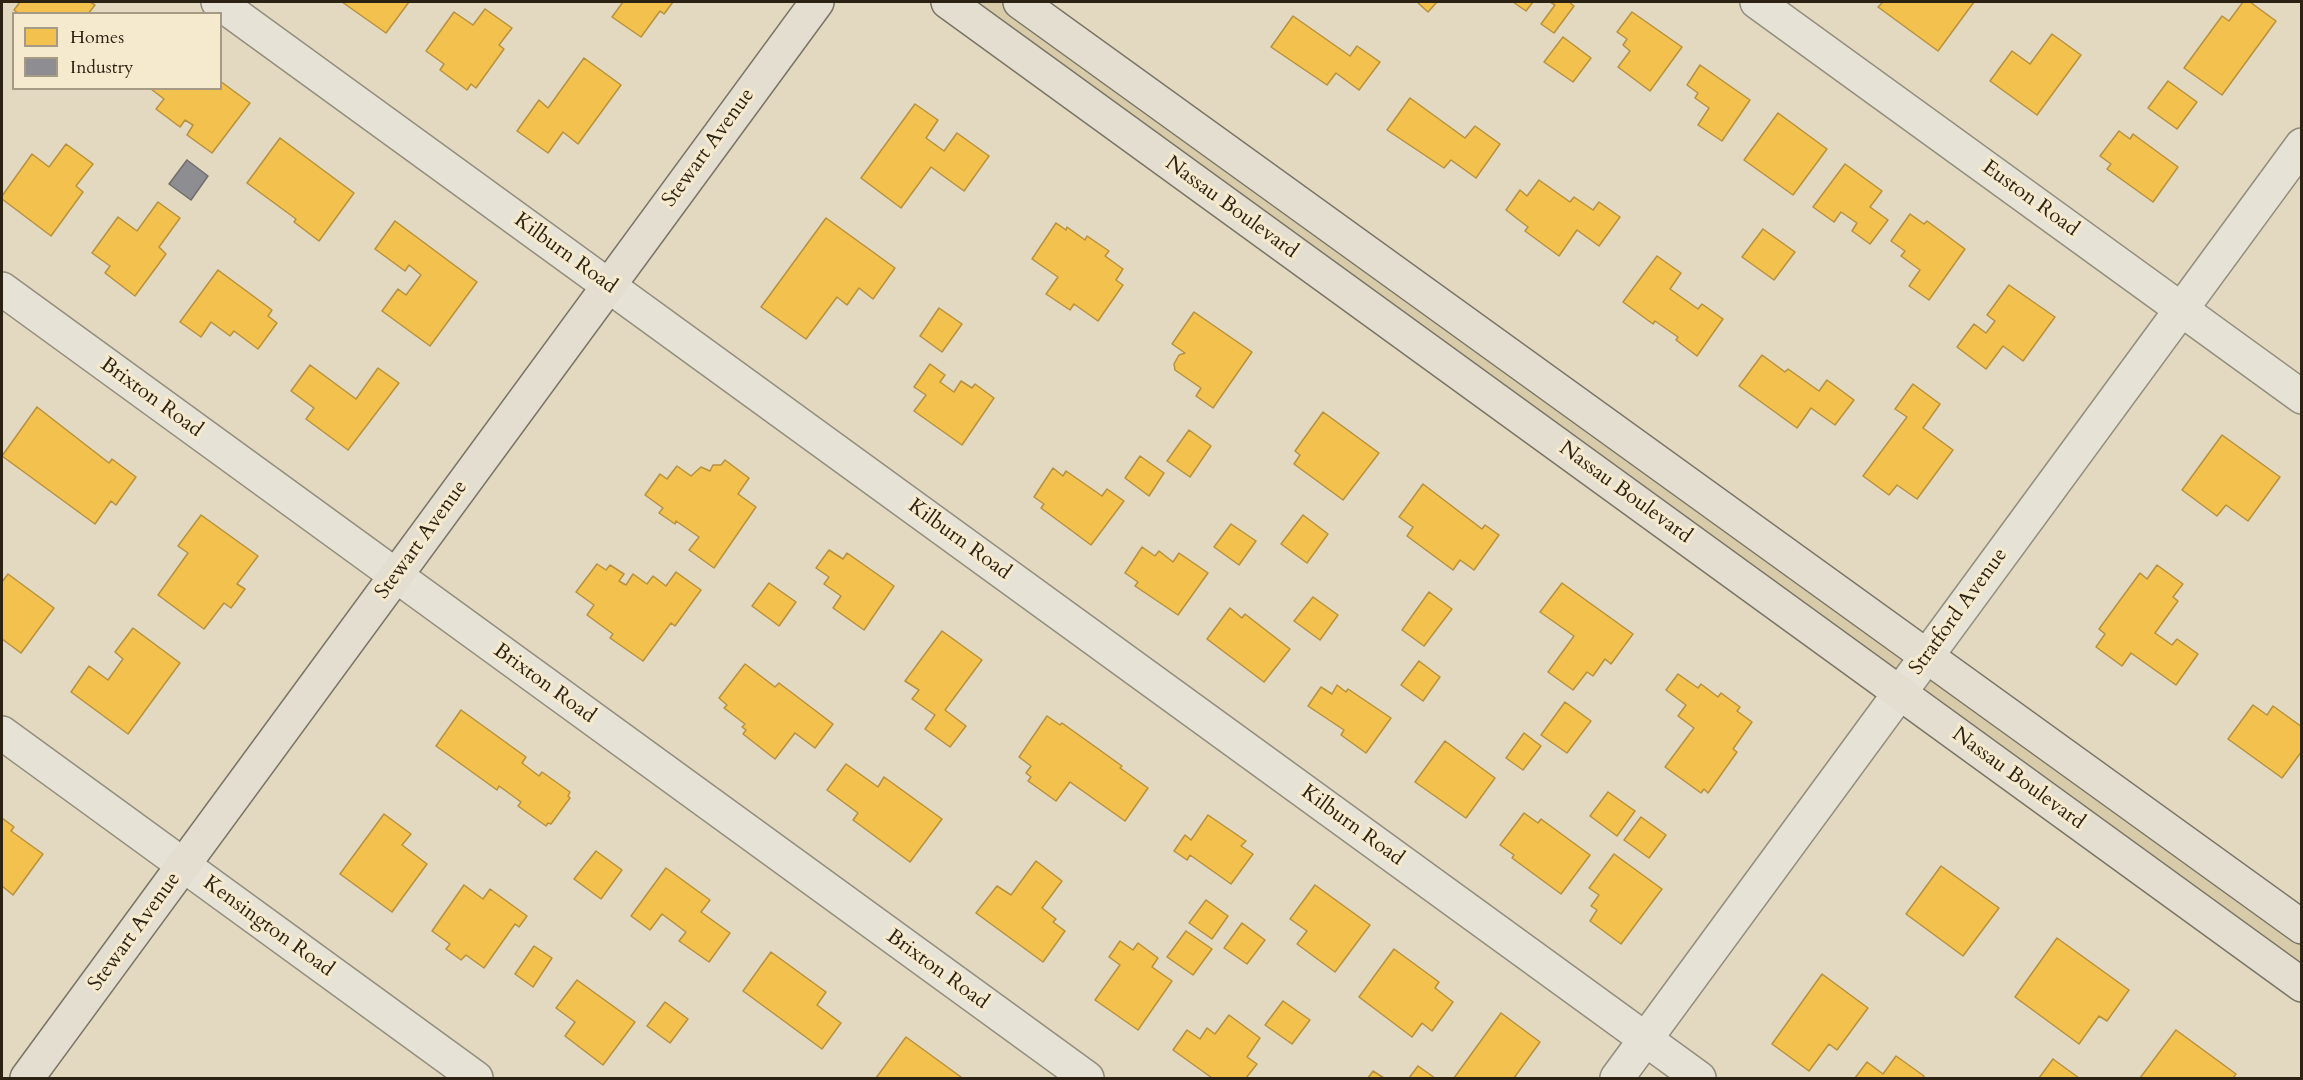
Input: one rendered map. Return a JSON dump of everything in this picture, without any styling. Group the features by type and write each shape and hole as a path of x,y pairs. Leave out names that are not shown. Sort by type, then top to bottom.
{"main road":[{"name":"Stewart Avenue","path":"27,1078 817,2"},
{"name":"Nassau Boulevard","path":"948,2 2301,985"},
{"name":"Nassau Boulevard","path":"1020,2 2301,927"}],"street":[{"name":"Kilburn Road","path":"219,2 1699,1078"},
{"name":"Euston Road","path":"1757,2 2301,398"},
{"name":"Stratford Avenue","path":"1617,1078 2301,145"},
{"name":"Brixton Road","path":"2,289 1087,1078"},
{"name":"Kensington Road","path":"2,733 476,1078"}],"shaded area":[{"path":"946,2 1015,2 2301,935 2301,988"}],"building: Homes":[{"path":"20,2 90,2 95,5 90,12 16,12 14,10"},
{"path":"342,2 409,2 386,33"},
{"path":"623,2 673,2 664,14 660,11 641,37 612,17"},
{"path":"1417,2 1437,2 1428,12"},
{"path":"1513,2 1533,2 1526,11"},
{"path":"1550,2 1569,2 1574,6 1554,33 1541,24 1555,5"},
{"path":"1883,2 1974,2 1938,51 1878,7"},
{"path":"2243,2 2250,2 2276,21 2222,95 2184,68 2222,16 2229,21"},
{"path":"485,9 512,28 499,45 504,49 476,88 471,84 467,90 440,70 444,64 426,51 454,12 473,25"},
{"path":"1632,12 1682,47 1650,91 1618,67 1630,51 1623,45 1627,39 1617,32"},
{"path":"1293,16 1350,56 1357,46 1380,62 1359,90 1336,73 1327,85 1271,47"},
{"path":"2052,34 2081,55 2037,115 1990,81 2012,51 2030,64"},
{"path":"1563,37 1591,58 1573,82 1544,62"},
{"path":"584,58 621,85 578,144 563,132 548,153 517,131 539,100 548,108"},
{"path":"1700,65 1750,100 1722,141 1698,125 1709,108 1695,98 1698,93 1687,85"},
{"path":"2168,81 2197,102 2177,129 2148,108"},
{"path":"222,82 250,103 212,153 187,135 193,125 185,120 180,127 156,109 164,99 152,90 222,90"},
{"path":"1410,98 1465,138 1475,126 1500,144 1476,178 1451,160 1444,168 1387,130"},
{"path":"915,104 938,120 926,138 944,151 957,133 989,156 964,191 931,167 901,208 861,178"},
{"path":"1778,113 1827,149 1793,195 1744,160"},
{"path":"2119,131 2130,139 2133,134 2178,167 2153,202 2107,169 2111,164 2100,156"},
{"path":"280,138 354,193 319,241 294,222 296,219 247,183"},
{"path":"66,144 93,164 76,186 83,192 51,236 2,199 2,196 32,154 49,167"},
{"path":"1845,164 1882,191 1870,207 1888,220 1870,244 1852,231 1857,223 1841,212 1834,222 1813,207"},
{"path":"1539,180 1570,202 1574,197 1593,210 1599,202 1620,217 1599,246 1577,230 1559,256 1525,231 1528,227 1506,210 1520,190 1527,196"},
{"path":"158,202 180,218 159,247 166,254 135,296 105,273 110,266 92,253 118,217 137,231"},
{"path":"1910,214 1924,224 1927,221 1965,249 1929,300 1909,286 1920,270 1901,256 1905,251 1891,241"},
{"path":"826,218 895,268 873,299 859,288 847,305 837,297 806,339 761,307"},
{"path":"395,221 477,282 430,346 382,311 398,289 406,295 421,275 409,265 405,271 375,249"},
{"path":"1056,223 1066,230 1067,227 1085,240 1087,236 1109,251 1105,256 1123,269 1116,280 1123,285 1098,321 1074,304 1070,310 1046,294 1058,277 1032,259"},
{"path":"1763,229 1795,252 1774,280 1742,257"},
{"path":"1657,256 1681,273 1670,289 1698,309 1702,304 1723,319 1697,356 1676,340 1678,337 1655,321 1653,324 1623,302"},
{"path":"218,270 272,310 268,316 277,323 258,349 234,331 230,336 211,322 201,337 180,322"},
{"path":"2009,285 2055,317 2023,361 2003,346 1986,369 1957,347 1974,324 1986,333 1995,321 1987,315"},
{"path":"939,308 962,324 942,352 920,336"},
{"path":"1194,312 1252,352 1213,408 1196,396 1201,388 1175,370 1174,364 1179,355 1185,353 1172,344"},
{"path":"1762,355 1785,372 1788,369 1819,391 1827,380 1854,400 1835,425 1811,408 1797,428 1739,386"},
{"path":"930,364 945,375 940,382 954,392 961,381 972,388 975,384 994,398 962,445 914,411 926,395 914,387"},
{"path":"310,365 356,399 378,368 399,383 348,450 306,419 314,408 291,391"},
{"path":"1913,384 1940,404 1923,428 1953,450 1917,499 1897,485 1889,495 1863,476 1907,417 1895,409"},
{"path":"37,407 109,463 112,459 136,477 116,505 111,501 95,524 2,456"},
{"path":"1323,412 1379,453 1343,500 1294,464 1300,455 1295,451"},
{"path":"1189,430 1211,446 1190,477 1167,461"},
{"path":"2222,435 2280,477 2248,521 2226,505 2217,516 2182,490"},
{"path":"1140,456 1164,473 1149,496 1125,478"},
{"path":"725,460 749,478 738,494 756,507 714,568 689,550 699,537 676,521 675,524 659,513 663,508 645,495 660,474 667,479 677,466 691,476 701,467 710,471 713,465 721,465"},
{"path":"1053,468 1063,476 1066,471 1102,496 1107,489 1124,501 1091,545 1041,508 1044,504 1034,497"},
{"path":"1423,484 1482,529 1485,525 1499,535 1474,570 1460,560 1453,570 1407,536 1413,527 1399,517"},
{"path":"201,515 258,556 237,584 245,589 231,608 224,603 204,629 158,595 188,553 178,546"},
{"path":"1303,515 1328,534 1307,563 1281,544"},
{"path":"1231,524 1256,541 1239,565 1214,547"},
{"path":"1142,547 1155,556 1159,551 1173,562 1179,553 1208,573 1178,615 1135,586 1138,582 1125,573"},
{"path":"829,550 843,559 847,553 894,586 864,630 833,608 841,596 824,584 829,577 816,568"},
{"path":"597,564 606,570 610,565 624,574 619,581 626,585 633,574 647,584 653,576 666,586 676,572 701,590 675,626 671,623 643,661 610,638 613,634 587,615 594,605 576,592"},
{"path":"2157,565 2183,584 2173,597 2178,601 2155,633 2172,645 2177,639 2198,654 2176,685 2131,653 2122,666 2096,647 2105,634 2099,629 2140,573 2147,579"},
{"path":"8,574 54,608 21,653 2,639 2,582"},
{"path":"769,583 796,602 779,626 752,606"},
{"path":"1562,583 1633,634 1611,664 1605,659 1593,676 1587,672 1573,690 1548,672 1574,636 1540,612"},
{"path":"1429,592 1452,609 1424,646 1402,630"},
{"path":"1313,597 1338,615 1320,640 1294,621"},
{"path":"1230,608 1242,618 1245,614 1290,649 1264,682 1207,639"},
{"path":"133,628 180,663 128,734 71,692 89,666 108,680 123,659 115,652"},
{"path":"942,631 982,660 945,710 966,726 950,747 925,729 935,715 912,699 919,690 905,681"},
{"path":"1419,661 1440,677 1423,701 1401,685"},
{"path":"745,664 775,687 779,683 833,724 815,748 795,733 775,759 743,734 746,730 742,727 745,724 724,708 727,705 719,698"},
{"path":"1678,674 1698,688 1701,684 1718,697 1721,693 1740,707 1737,711 1752,722 1733,749 1737,752 1708,793 1704,789 1701,793 1665,767 1694,728 1678,716 1686,705 1666,690"},
{"path":"1337,685 1346,692 1348,689 1391,718 1366,753 1341,735 1344,730 1308,706 1321,687 1332,694"},
{"path":"1565,702 1591,721 1567,753 1541,735"},
{"path":"2253,705 2267,715 2273,706 2302,727 2302,751 2282,778 2228,739"},
{"path":"461,710 526,757 522,763 539,776 542,772 570,792 568,796 570,798 551,824 548,823 546,826 518,806 521,802 499,786 497,790 436,746"},
{"path":"1047,716 1060,725 1062,723 1122,766 1120,768 1148,788 1125,821 1070,782 1056,801 1028,781 1031,777 1026,773 1031,766 1019,757"},
{"path":"1524,733 1541,746 1523,770 1506,758"},
{"path":"1445,741 1495,778 1466,818 1415,782"},
{"path":"846,764 878,787 884,777 942,819 910,862 853,820 858,813 827,790"},
{"path":"1608,792 1635,811 1617,836 1590,816"},
{"path":"1524,813 1538,823 1541,819 1590,855 1561,894 1512,858 1514,855 1500,845"},
{"path":"384,814 411,834 402,845 427,864 392,912 340,874"},
{"path":"1208,815 1246,841 1241,846 1253,854 1231,884 1190,855 1187,860 1174,851 1185,835 1191,840"},
{"path":"1641,817 1666,835 1649,858 1624,840"},
{"path":"2,818 14,827 11,831 43,854 13,895 2,886"},
{"path":"596,851 622,870 601,899 574,879"},
{"path":"1614,854 1662,889 1621,944 1590,921 1597,910 1591,906 1599,895 1589,888"},
{"path":"1036,861 1062,881 1042,908 1056,919 1053,922 1065,931 1043,962 976,913 997,886 1011,895"},
{"path":"1941,866 1999,908 1963,956 1906,914"},
{"path":"666,868 710,900 701,912 730,933 709,962 679,941 686,932 662,914 650,930 631,916"},
{"path":"464,885 483,899 490,889 527,916 519,927 515,924 484,968 466,955 461,960 446,949 450,944 432,931"},
{"path":"1315,885 1370,925 1335,972 1297,944 1307,931 1290,919"},
{"path":"1206,900 1228,916 1212,939 1189,923"},
{"path":"1242,923 1265,940 1247,964 1224,948"},
{"path":"1186,931 1212,949 1193,975 1167,957"},
{"path":"2057,938 2129,990 2107,1021 2099,1016 2079,1044 2015,997"},
{"path":"1120,941 1133,950 1138,943 1158,958 1152,967 1172,981 1138,1030 1095,1000 1120,965 1109,957"},
{"path":"534,946 552,958 533,987 515,974"},
{"path":"1394,949 1439,982 1435,988 1453,1002 1432,1031 1422,1023 1412,1037 1359,997"},
{"path":"771,952 826,992 817,1005 841,1023 822,1049 743,991"},
{"path":"1822,974 1868,1008 1837,1050 1829,1044 1809,1071 1772,1044"},
{"path":"577,980 635,1022 603,1065 565,1036 575,1022 556,1008"},
{"path":"1283,1001 1310,1020 1292,1044 1265,1025"},
{"path":"665,1002 688,1019 670,1043 647,1026"},
{"path":"1501,1013 1540,1042 1514,1078 1454,1078"},
{"path":"1229,1015 1260,1038 1247,1057 1257,1064 1246,1078 1212,1078 1173,1050 1187,1030 1200,1039 1207,1028 1215,1034"},
{"path":"2176,1030 2236,1074 2233,1078 2140,1078"},
{"path":"906,1037 961,1077 876,1078"},
{"path":"1896,1056 1924,1076 1922,1078 1855,1078 1867,1062 1883,1074"},
{"path":"2053,1059 2079,1078 2039,1078"},
{"path":"1418,1066 1435,1078 1409,1078"},
{"path":"1373,1071 1384,1078 1368,1078"}],"building: Industry":[{"path":"187,160 208,176 191,200 169,184"}]}
